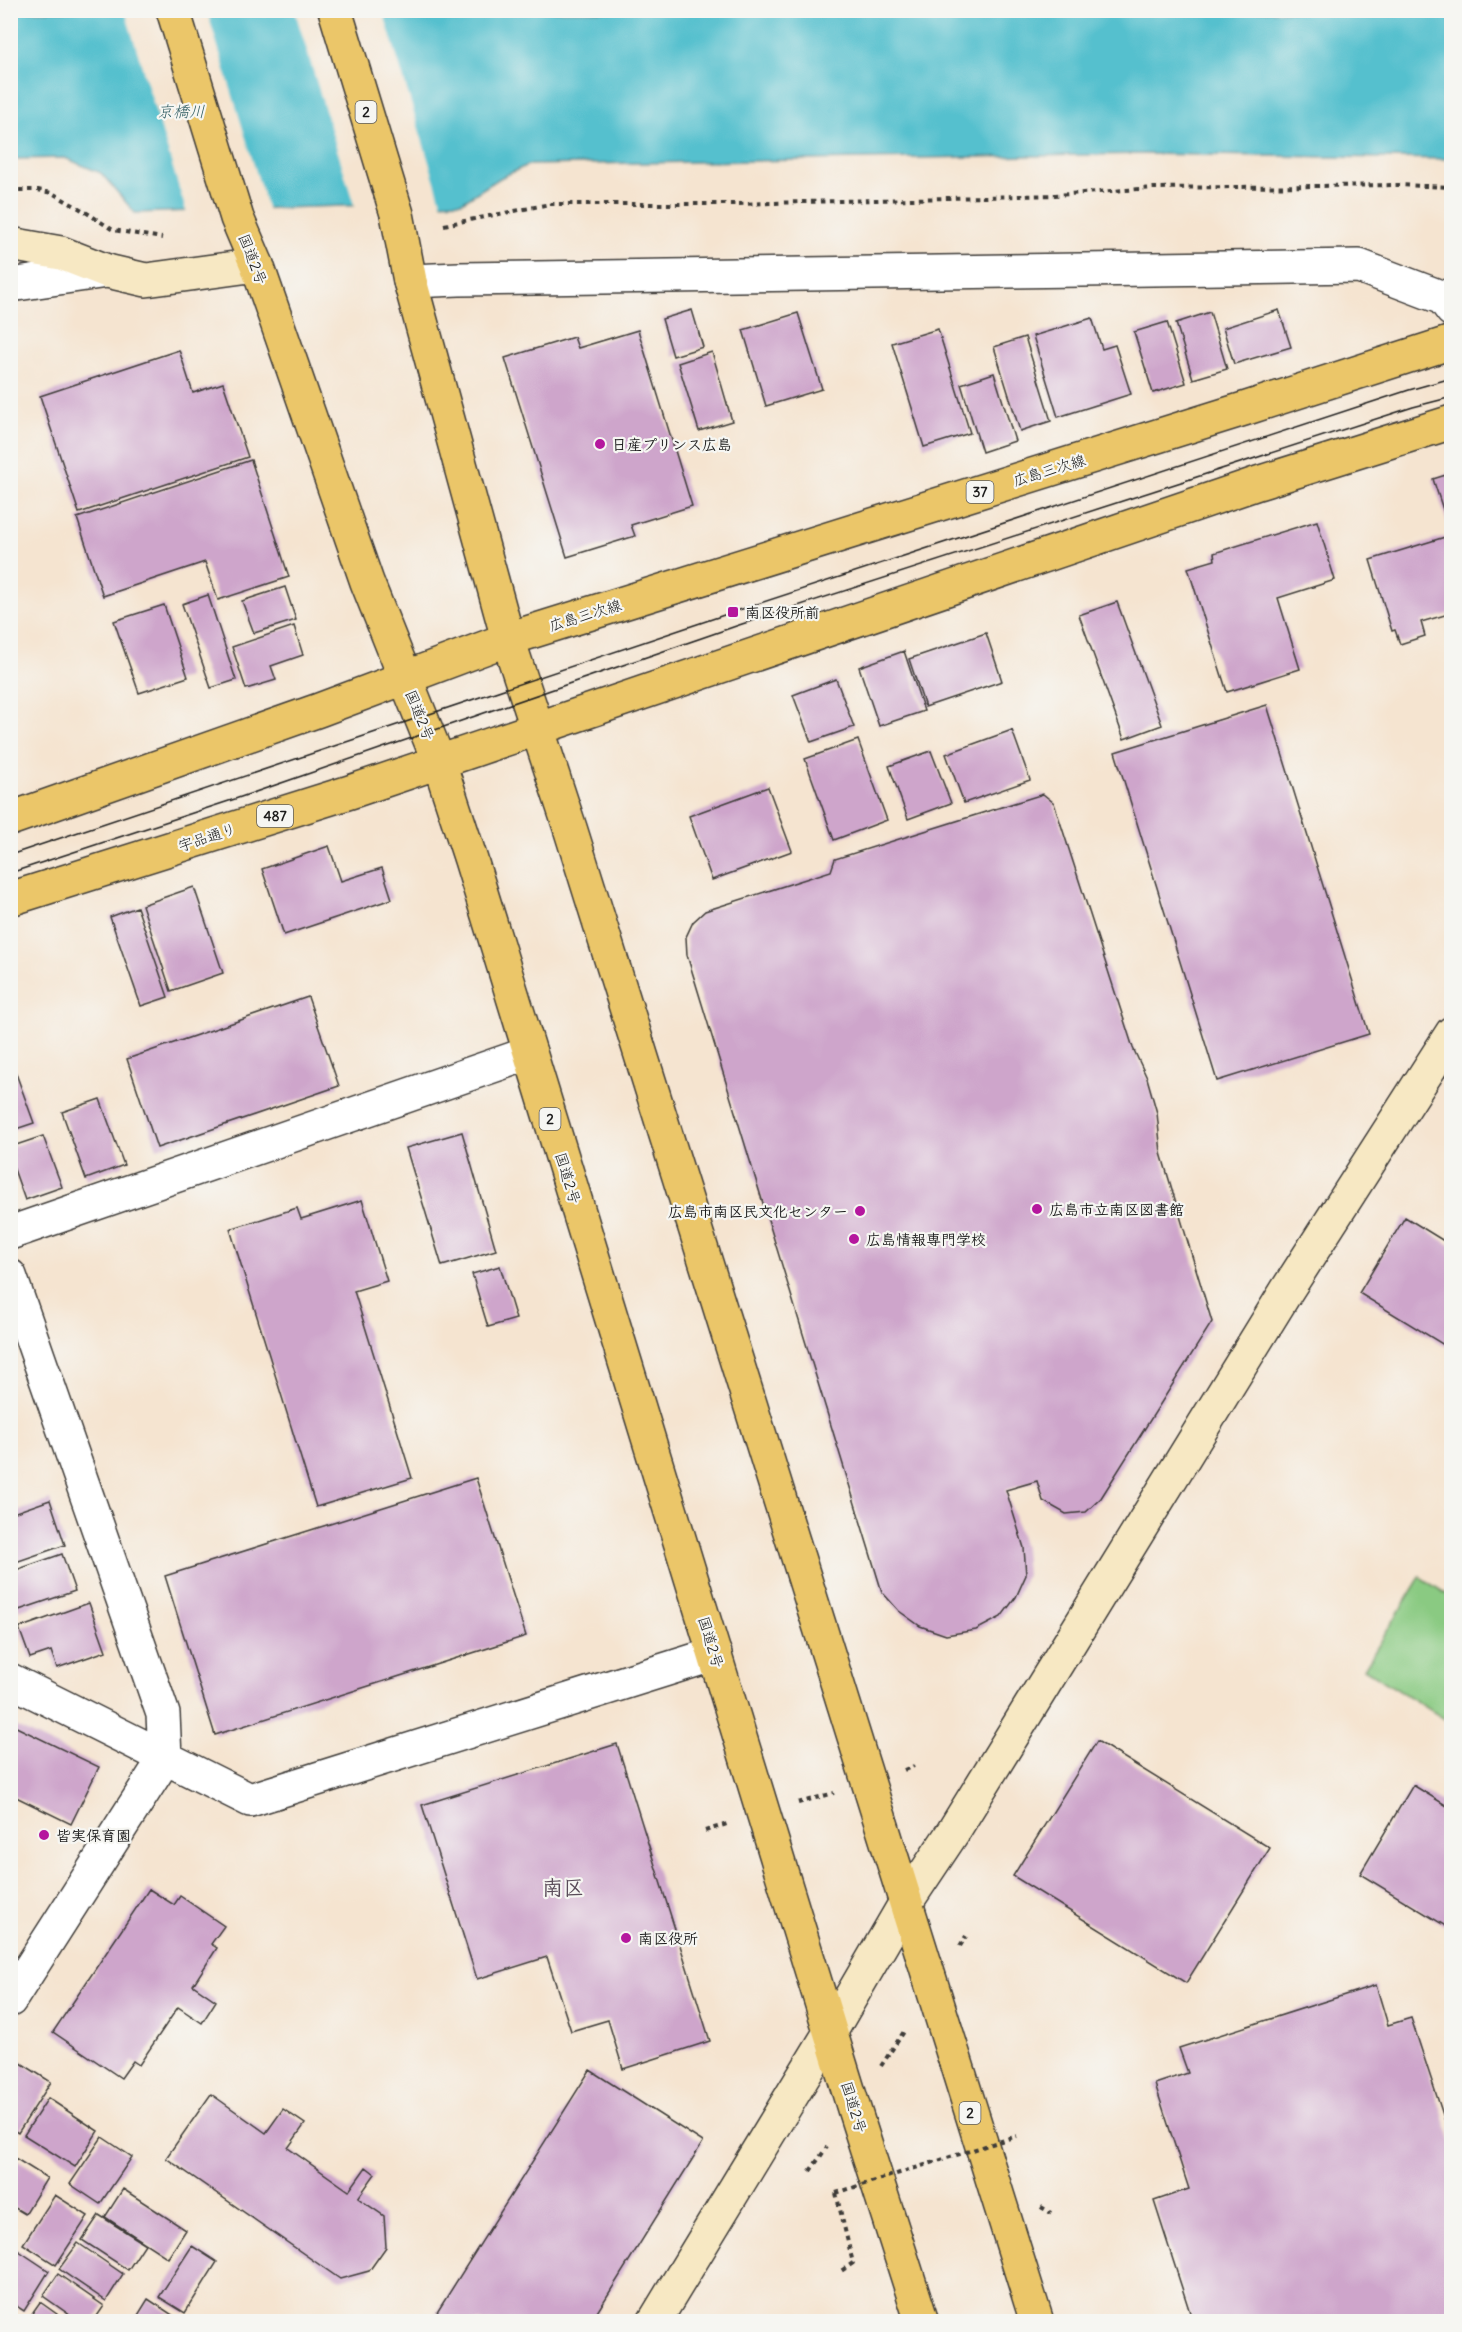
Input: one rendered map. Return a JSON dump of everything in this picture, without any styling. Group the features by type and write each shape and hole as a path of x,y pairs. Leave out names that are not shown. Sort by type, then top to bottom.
{"main road":[{"name":"国道2号","path":"173,10 237,218 257,265 363,571 439,762 854,2109 922,2322"},
{"name":"2","path":"335,10 397,214 410,281 508,639 538,728 1037,2322"},
{"name":"広島三次線","path":"508,639 1452,342"},
{"path":"538,728 1258,483 1452,422"},
{"path":"10,819 508,639"},
{"name":"宇品通り","path":"10,899 439,762 538,728"}],"street":[{"path":"10,244 61,253 107,271 146,280 257,265"},
{"path":"410,281 1359,266 1443,298 1452,310"},
{"path":"10,285 107,271"},
{"path":"654,2322 831,2031 905,1904 952,1832 1287,1290 1452,1033"},
{"path":"10,1233 530,1053"},
{"path":"10,1276 163,1714 165,1758 10,2000"},
{"path":"10,1680 250,1800 715,1654"}],"path":[{"path":"444,225 550,204 759,203 1055,195 1154,188 1397,185 1452,187"},
{"path":"10,190 38,190 52,193 84,210 113,230 162,238 171,236"},
{"path":"705,1831 764,1812 867,1784 914,1766"},
{"path":"810,2171 854,2109 966,1936"},
{"path":"841,2271 853,2263 836,2193 1017,2136"}],"green space":[{"path":"1420,1577 1451,1597 1451,1723 1364,1669"}],"water":[{"name":"京橋川","path":"10,11 1451,11 1451,159 1143,154 528,165 500,178 462,202 135,213 101,173 65,158 11,159"}],"pier":[{"path":"125,11 207,11 268,211 187,214"},
{"path":"295,11 383,11 442,205 355,208"}],"building":[{"path":"692,310 703,347 673,356 662,319"},
{"path":"1279,310 1291,347 1234,364 1223,328"},
{"path":"1210,312 1227,369 1193,379 1176,323"},
{"path":"798,313 822,389 766,406 743,330"},
{"path":"1092,318 1102,349 1115,345 1131,394 1058,417 1033,336"},
{"path":"1167,322 1186,383 1153,393 1134,332"},
{"path":"938,329 970,433 924,447 892,343"},
{"path":"638,330 692,506 631,525 635,536 567,557 505,358 574,337 578,348"},
{"path":"1025,337 1051,421 1020,431 994,347"},
{"path":"179,350 193,393 223,383 248,457 79,513 40,396"},
{"path":"712,352 732,421 699,431 678,363"},
{"path":"994,373 1015,441 982,452 961,384"},
{"path":"251,460 289,577 218,600 205,562 103,596 77,518"},
{"path":"1452,473 1452,534 1451,534 1433,479"},
{"path":"1317,521 1335,580 1278,598 1300,669 1227,692 1188,568 1215,560 1214,553"},
{"path":"1445,537 1452,557 1452,613 1421,622 1425,636 1400,644 1395,630 1392,631 1370,560"},
{"path":"285,587 296,620 254,633 242,601"},
{"path":"208,595 236,680 211,688 182,604"},
{"path":"1117,602 1162,725 1124,739 1079,615"},
{"path":"164,605 188,677 139,693 114,621"},
{"path":"294,626 303,655 271,666 276,680 246,689 232,647"},
{"path":"986,633 1002,681 925,707 909,659"},
{"path":"904,651 924,711 879,726 859,667"},
{"path":"836,679 854,727 811,742 793,695"},
{"path":"1267,705 1369,1034 1217,1081 1115,752"},
{"path":"1012,730 1030,780 964,803 946,754"},
{"path":"858,740 887,820 834,840 805,759"},
{"path":"931,751 951,803 908,819 889,766"},
{"path":"768,787 792,851 712,880 689,816"},
{"path":"1043,794 1054,803 1133,1048 1147,1078 1157,1113 1161,1153 1212,1322 1101,1498 1086,1512 1066,1514 1043,1501 1037,1481 1006,1490 1024,1548 1026,1575 1016,1597 1001,1617 976,1630 946,1635 920,1626 899,1611 882,1592 687,955 686,937 693,922 705,911 831,871 835,859"},
{"path":"329,846 341,881 382,868 392,899 284,935 262,869"},
{"path":"194,887 223,973 171,991 142,905"},
{"path":"137,907 168,997 141,1006 110,917"},
{"path":"308,997 339,1086 157,1148 127,1059"},
{"path":"14,1068 34,1123 10,1131 10,1070"},
{"path":"100,1099 124,1165 86,1179 62,1112"},
{"path":"462,1132 496,1250 442,1266 406,1148"},
{"path":"43,1136 62,1187 25,1200 10,1158 10,1147"},
{"path":"362,1200 387,1281 354,1291 412,1478 316,1507 230,1229 297,1208 301,1219"},
{"path":"1405,1217 1452,1246 1452,1350 1359,1293"},
{"path":"500,1266 516,1319 488,1327 472,1274"},
{"path":"476,1478 526,1636 215,1735 165,1576"},
{"path":"50,1500 65,1545 10,1564 10,1514"},
{"path":"62,1554 75,1591 19,1610 10,1586 10,1572"},
{"path":"89,1603 106,1651 57,1668 51,1651 30,1658 19,1628"},
{"path":"10,1724 99,1767 71,1824 10,1794"},
{"path":"1097,1741 1270,1848 1186,1983 1013,1876"},
{"path":"617,1744 710,2041 623,2069 608,2020 571,2031 547,1957 477,1979 422,1805"},
{"path":"1413,1785 1452,1809 1452,1930 1360,1874"},
{"path":"149,1889 174,1905 180,1896 224,1926 211,1944 217,1948 193,1985 216,2001 202,2023 178,2007 139,2065 133,2061 121,2078 53,2032"},
{"path":"1376,1985 1388,2025 1411,2018 1452,2142 1452,2322 1193,2322 1154,2201 1189,2189 1155,2084 1188,2073 1179,2048"},
{"path":"10,2056 51,2082 18,2133 10,2128"},
{"path":"590,2070 703,2142 591,2322 431,2322"},
{"path":"211,2094 266,2133 283,2109 305,2124 288,2148 349,2191 366,2167 375,2174 358,2198 384,2216 386,2247 369,2271 340,2279 166,2158"},
{"path":"48,2098 98,2131 75,2167 24,2135"},
{"path":"102,2137 132,2157 100,2204 70,2184"},
{"path":"10,2155 47,2178 25,2214 10,2205"},
{"path":"123,2189 186,2230 168,2258 105,2217"},
{"path":"55,2195 88,2216 56,2265 23,2244"},
{"path":"99,2215 145,2244 128,2270 82,2240"},
{"path":"78,2243 123,2274 106,2301 59,2269"},
{"path":"192,2246 217,2262 185,2313 159,2297"},
{"path":"16,2249 49,2271 24,2311 10,2302 10,2258"},
{"path":"58,2274 104,2306 93,2322 80,2322 43,2296"},
{"path":"148,2299 177,2318 175,2322 135,2320"},
{"path":"40,2302 68,2322 26,2322"}],"tram line":[{"path":"10,855 733,612 1409,390 1452,378"},
{"path":"10,873 235,799 739,625 1413,407 1452,397"}],"place":[{"name":"日産プリンス広島","path":"600,444"},
{"name":"南区役所前","path":"733,612"},
{"name":"広島市立南区図書館","path":"1037,1209"},
{"name":"広島市南区民文化センター","path":"860,1211"},
{"name":"広島情報専門学校","path":"854,1239"},
{"name":"皆実保育園","path":"44,1835"},
{"name":"南区役所","path":"626,1938"}],"district":[{"name":"南区","path":"563,1887"}]}
